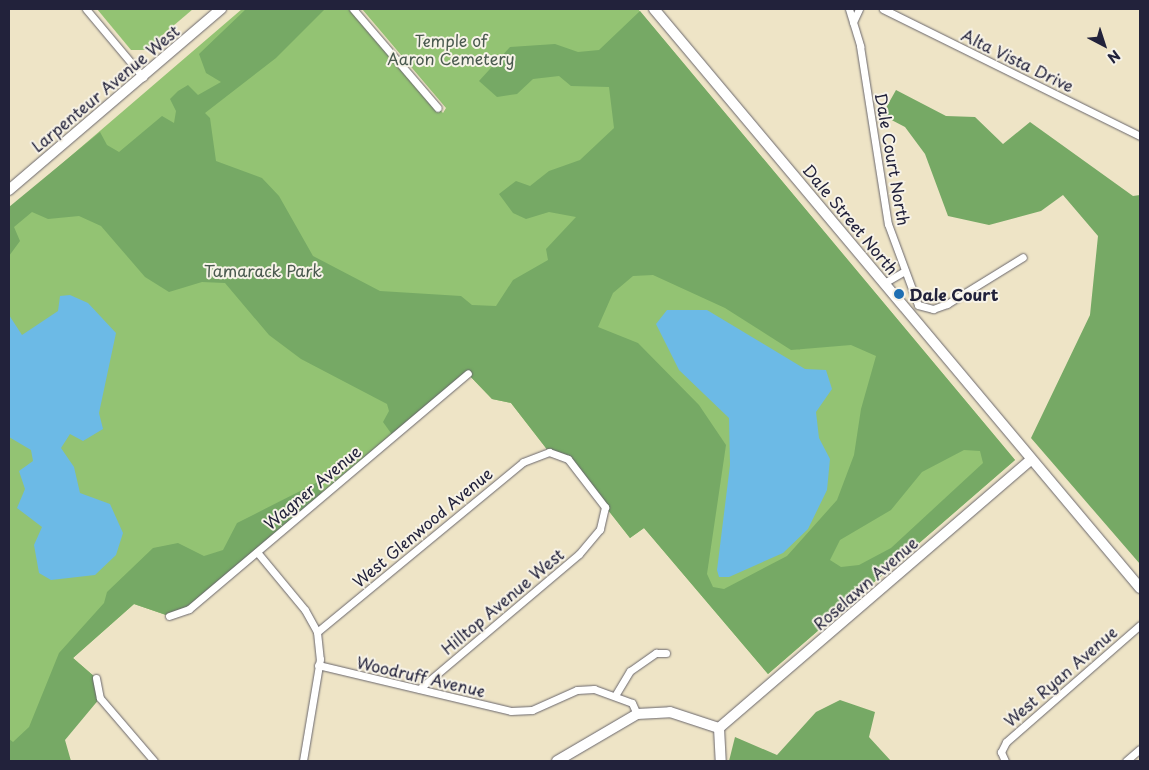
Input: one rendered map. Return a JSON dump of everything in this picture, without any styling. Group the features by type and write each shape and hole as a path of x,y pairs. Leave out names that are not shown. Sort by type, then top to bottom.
{"main road":[{"name":"Larpenteur Avenue West","path":"9,190 221,9"},
{"name":"Dale Street North","path":"654,9 1140,588"},
{"name":"Roselawn Avenue","path":"719,728 1031,460"},
{"path":"556,761 637,714 670,712 719,728 721,761"}],"street":[{"path":"86,9 142,76"},
{"path":"353,9 438,108"},
{"name":"Dale Court North","path":"848,9 853,22 888,224 905,271 924,309 966,295 1023,257"},
{"path":"853,22 859,9"},
{"name":"Alta Vista Drive","path":"883,9 1140,136"},
{"path":"884,283 905,271"},
{"name":"Wagner Avenue","path":"169,616 189,609 468,374"},
{"name":"West Glenwood Avenue","path":"317,632 523,462 548,452 568,459 599,495 605,507 600,529"},
{"name":"Hilltop Avenue West","path":"419,689 579,554 600,529"},
{"path":"257,552 305,610 317,632 318,665 303,761"},
{"name":"West Ryan Avenue","path":"1005,761 1001,752 1006,742 1140,624"},
{"path":"637,714 632,703 616,694 630,671 656,653 666,653"},
{"name":"Woodruff Avenue","path":"318,665 522,711 543,708 577,690 616,694"},
{"path":"96,678 100,698 154,761"},
{"path":"1126,761 1140,749"}],"green space":[{"path":"97,9 193,9 145,50 131,50"},
{"name":"Tamarack Park","path":"242,9 350,9 443,113 446,108 362,9 638,9 1015,460 768,674 644,528 630,538 568,459 549,452 511,403 492,399 468,374 257,552 169,616 134,604 73,658 96,678 9,761 9,209"},
{"path":"246,9 324,10 276,58 205,113 210,118 216,161 262,178 279,196 313,256 380,291 461,296 472,305 496,306 513,280 548,260 546,249 576,217 549,212 526,219 513,213 499,194 516,181 530,186 549,171 580,160 614,128 609,87 571,86 559,76 533,79 517,94 497,97 479,81 510,47 555,44 578,52 599,50 640,11 1015,460 768,674 644,528 630,538 568,459 549,452 511,403 492,399 468,374 393,436 383,422 389,411 387,404 301,359 269,335 225,283 202,282 169,292 145,277 101,226 79,216 48,219 32,212 14,227 20,241 9,256 9,207 100,132 107,145 119,152 162,116 174,123 176,111 170,99 178,91 188,85 198,95 221,82 206,73 199,54","holes":["653,275 725,308 791,350 851,345 876,356 861,409 854,455 837,500 787,556 724,589 713,587 707,574 726,445 699,405 638,343 598,327 613,293 633,276","964,450 980,451 983,463 891,548 859,565 841,567 830,560 840,540 891,510 922,472"]},
{"path":"896,90 946,116 975,117 1003,144 1030,122 1133,196 1140,195 1140,564 1031,438 1090,315 1098,236 1063,195 1041,211 989,225 948,216 925,154 905,127 882,115"},
{"path":"320,481 324,487 318,500 189,609 169,616 134,604 73,658 96,678 100,698 65,740 71,761 9,761 9,739 13,742 29,727 59,653 104,603 107,592 153,548 178,543 204,556 223,550 237,523"},
{"path":"840,700 875,712 869,737 891,761 729,761 735,737 777,755 816,712"}],"water":[{"path":"70,295 88,303 116,333 99,413 103,429 83,441 70,434 61,448 74,467 80,493 110,504 123,533 116,555 95,575 51,580 39,573 34,545 42,527 17,508 25,489 19,471 33,461 31,450 9,437 9,315 22,335 58,311 60,296"},
{"path":"667,310 707,310 805,369 826,370 832,389 816,412 819,438 830,459 827,490 808,529 783,553 729,577 719,577 717,570 730,465 729,418 679,370 656,324"}],"place":[{"name":"Dale Court","path":"899,294"}],"park label":[{"name":"Temple of Aaron Cemetery","path":"451,49"}]}
